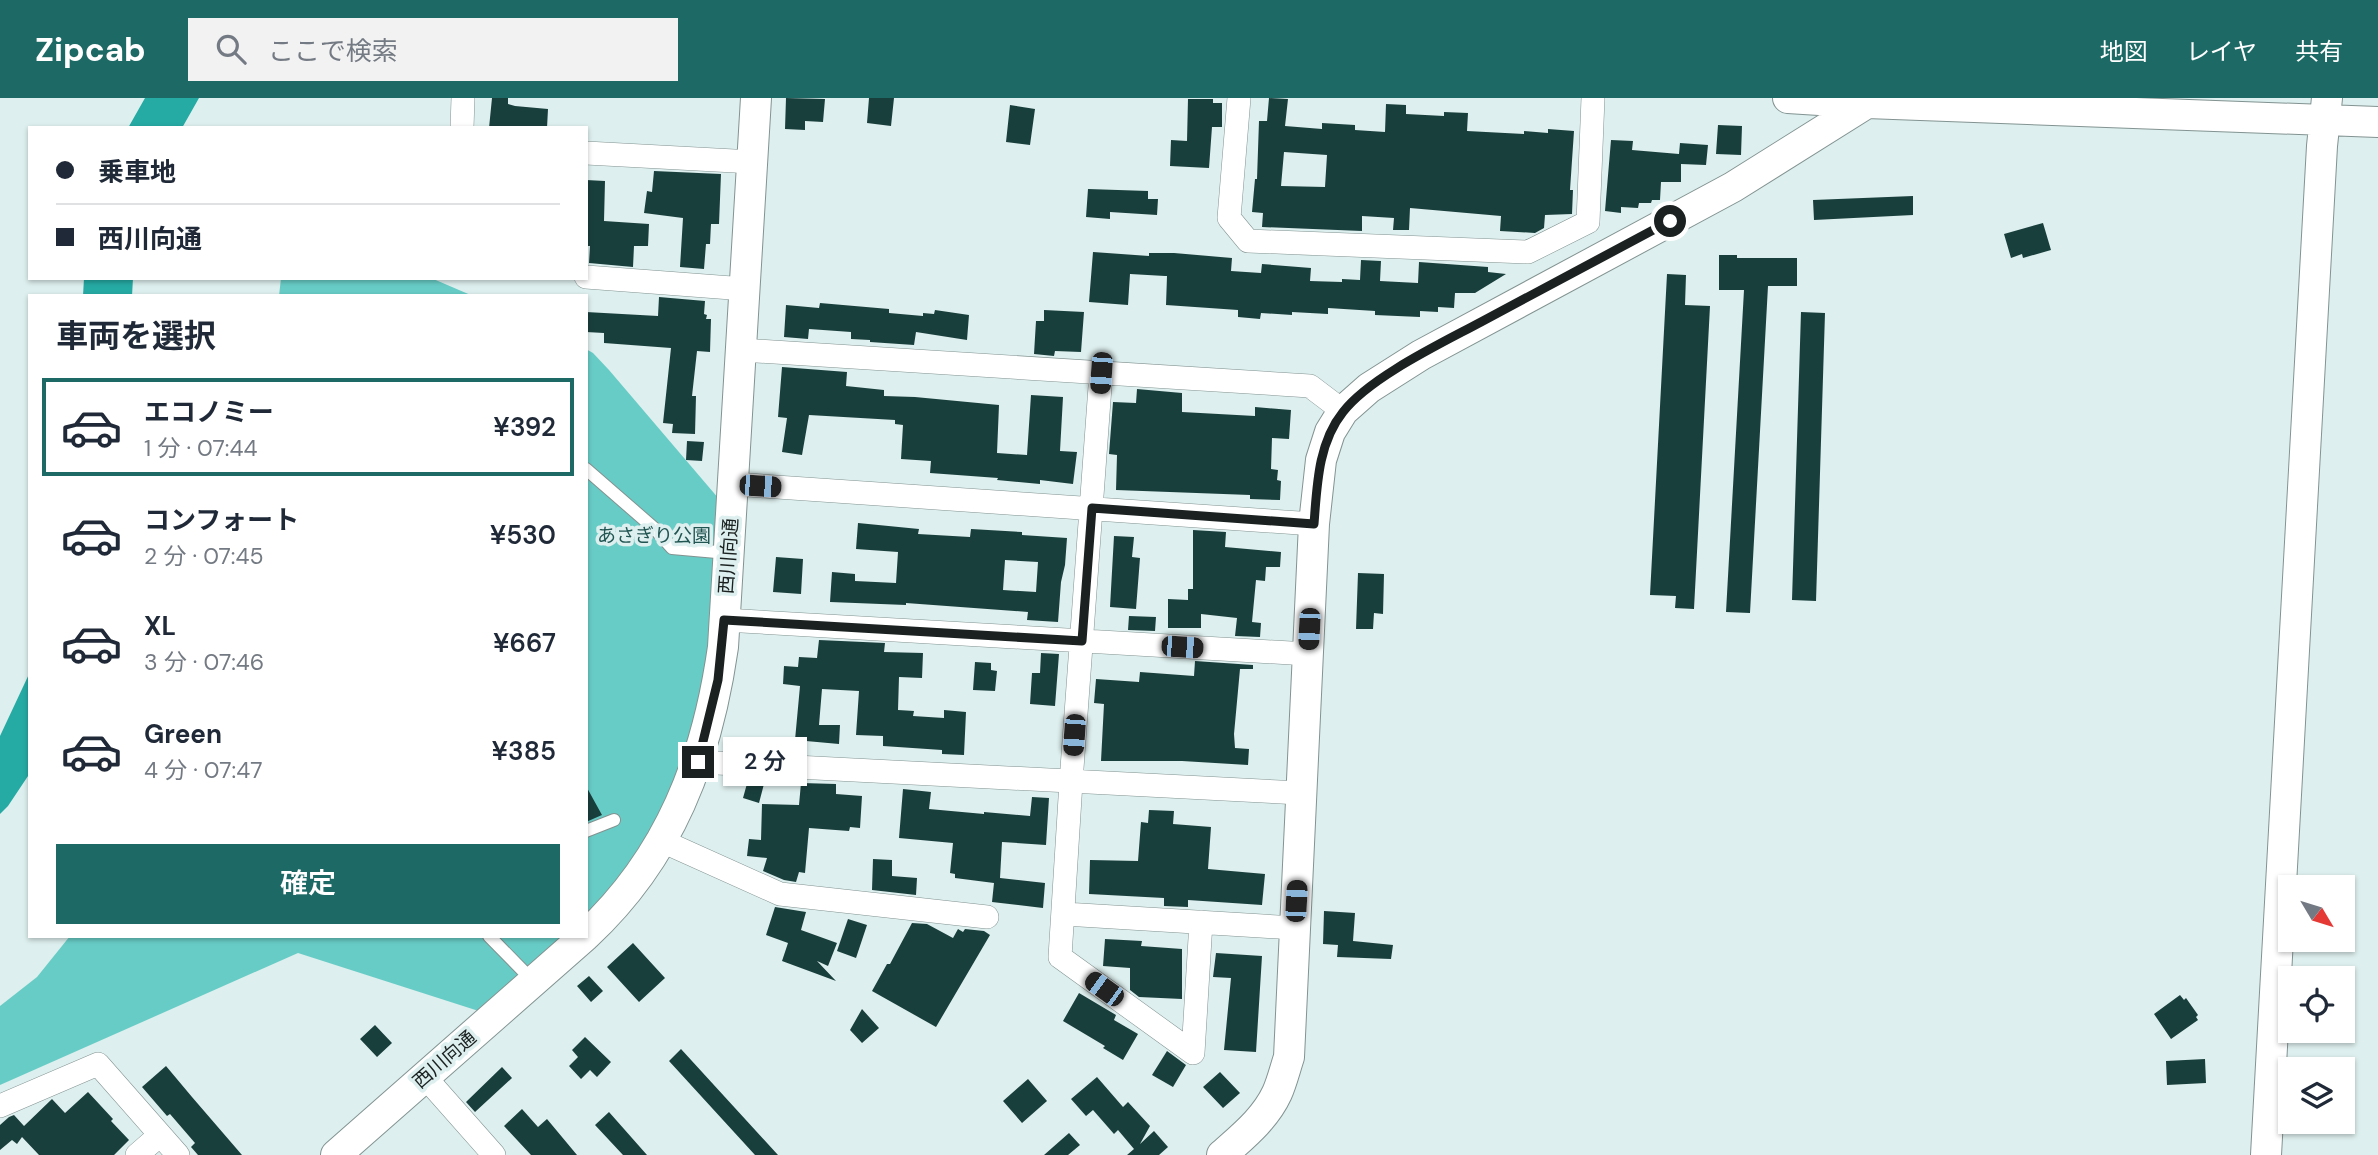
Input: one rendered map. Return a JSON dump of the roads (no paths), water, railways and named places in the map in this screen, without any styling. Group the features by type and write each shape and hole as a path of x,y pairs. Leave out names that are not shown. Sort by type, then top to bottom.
{"street":[{"path":"462,126 463,98"},
{"name":"西川向通","path":"588,933 625,895 662,841 698,762 718,680 733,484 756,98"},
{"path":"1239,98 1229,218 1248,241 1528,252 1588,222 1593,98"},
{"path":"1788,98 2325,108 2378,122"},
{"path":"1222,1155 1250,1131 1264,1114 1276,1095 1289,1057 1314,524 1321,460 1330,432 1343,411 1369,388 1421,355 1733,187 1867,100"},
{"path":"2266,1155 2325,108"},
{"path":"588,153 753,162"},
{"path":"588,277 745,289"},
{"path":"741,350 1310,386 1343,411"},
{"path":"1101,373 1060,957 1193,1053 1201,922"},
{"path":"733,484 1314,524"},
{"path":"724,620 1308,654"},
{"path":"698,762 1301,793"},
{"path":"662,841 780,894 987,917"},
{"path":"1064,914 1295,928"},
{"name":"西川向通","path":"336,1155 583,938"},
{"path":"0,1106 98,1064 178,1155"},
{"path":"425,1077 494,1155"},
{"path":"137,1155 160,1135"}],"lane":[{"path":"588,471 672,548 728,554"},
{"path":"588,830 614,820"},
{"path":"491,938 533,981"}],"park label":[{"name":"あさぎり公園","path":"654,535"}]}
